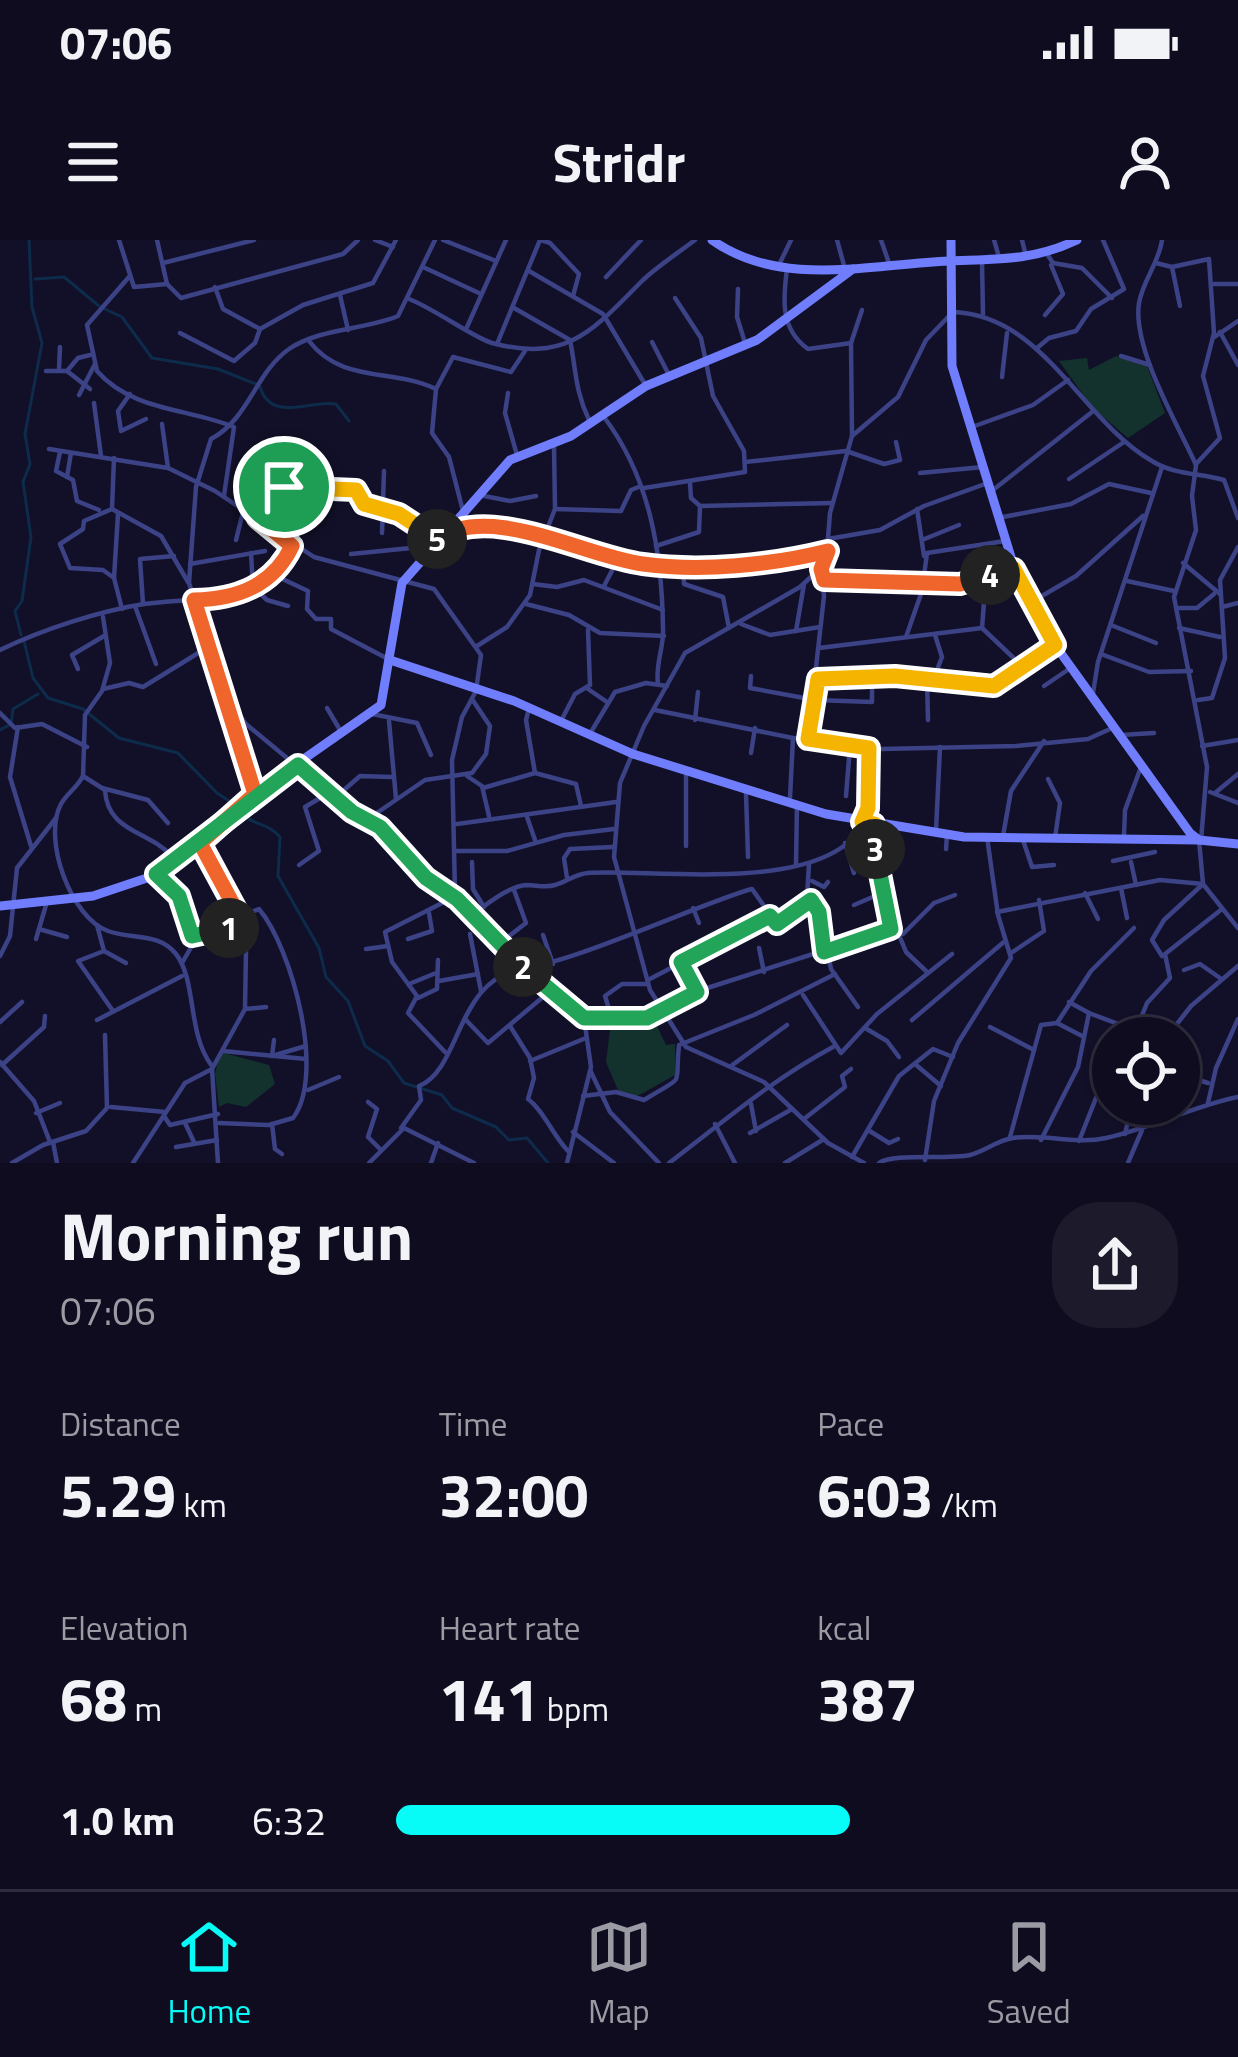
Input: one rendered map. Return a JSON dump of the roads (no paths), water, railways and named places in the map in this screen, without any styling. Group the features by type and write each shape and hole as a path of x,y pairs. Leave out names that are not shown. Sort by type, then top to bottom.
{"street":[{"path":"119,240 137,289 167,284"},
{"path":"157,240 167,284 181,298 343,254 358,240"},
{"path":"164,263 254,240"},
{"path":"180,333 234,361 255,343 260,328 281,314 373,283 394,244 375,240"},
{"path":"224,496 234,427 251,392 282,356 309,341 392,319 409,299 439,240 496,262"},
{"path":"467,327 505,242 494,240"},
{"path":"497,344 540,240 550,243 580,274 573,296"},
{"path":"606,277 641,240"},
{"path":"409,299 497,344 525,352 551,350 608,321 653,271 695,240"},
{"path":"712,240 746,259 783,267 849,269 1048,256 1077,240"},
{"path":"791,240 782,295 793,336 808,349 851,343"},
{"path":"837,240 849,269"},
{"path":"881,240 890,268"},
{"path":"951,240 952,366 1014,569 1055,645 1200,840"},
{"path":"994,240 1000,262"},
{"path":"1022,240 1026,258"},
{"path":"1037,348 1049,338 1076,332 1091,309 1124,287 1103,240"},
{"path":"1162,240 1137,310 1150,364 1179,440 1196,465"},
{"path":"1048,256 1082,268 1112,298"},
{"path":"1046,315 1063,294 1048,256"},
{"path":"1156,263 1172,267 1209,259 1214,284 1208,302 1213,338 1203,376 1220,438 1196,465 1196,530 1174,591 1198,700 1211,793 1200,840 1203,884 1238,928"},
{"path":"982,262 983,314"},
{"path":"423,267 481,294"},
{"path":"1172,267 1180,306"},
{"path":"5,905 70,898 156,874 255,794 372,714 384,700 402,583 517,455 591,424 669,375 746,346 849,269"},
{"path":"529,271 608,321 646,386"},
{"path":"129,277 87,325 101,377 157,408 180,407 234,427"},
{"path":"1214,284 1238,284"},
{"path":"215,287 223,309 260,328"},
{"path":"738,289 737,316 746,346"},
{"path":"340,295 348,330"},
{"path":"555,509 621,511 631,490 742,476 742,447 713,396 699,334 675,298"},
{"path":"514,308 570,340 577,362 574,386 591,424"},
{"path":"862,310 851,343 852,436 832,503 828,551 821,569 741,624 691,648 633,754 616,802 614,848 647,982 683,1043 770,1086 824,1139 864,1163"},
{"path":"852,436 898,397 926,340 950,314 983,314 1006,333 1037,348 1124,442 1162,467 1238,482"},
{"path":"1213,338 1238,321"},
{"path":"1220,332 1238,365"},
{"path":"1002,376 1006,333"},
{"path":"309,341 339,370 416,377 436,388"},
{"path":"652,342 669,375"},
{"path":"60,347 63,370 90,389"},
{"path":"463,512 449,457 432,433 436,388 453,357 511,371 525,352"},
{"path":"46,371 63,370 78,358 93,355"},
{"path":"1120,356 1150,364"},
{"path":"79,395 95,364"},
{"path":"970,428 1033,405 1068,380"},
{"path":"508,393 505,413 517,455"},
{"path":"130,394 118,411 121,431 146,419"},
{"path":"94,403 101,456"},
{"path":"828,539 880,530 917,509 989,487 1092,412"},
{"path":"604,417 633,457 656,546 664,636 658,684"},
{"path":"162,424 168,468"},
{"path":"234,427 208,442 198,482 190,583 255,794"},
{"path":"270,442 273,454 285,461 284,487"},
{"path":"477,646 501,632 525,604 533,584 555,509 554,442"},
{"path":"745,462 846,451 884,464 900,456 896,442"},
{"path":"1069,479 1124,442"},
{"path":"49,449 168,468 224,496 290,544 364,574 434,589 477,646 474,695 461,717 451,774 455,898"},
{"path":"60,452 56,471 73,481 77,501 115,511 161,536 190,583"},
{"path":"67,477 71,453"},
{"path":"115,458 114,578 122,609"},
{"path":"245,462 256,483 269,488 352,490 364,504 385,509 437,540"},
{"path":"920,472 983,467"},
{"path":"1093,693 1150,493 1162,467"},
{"path":"382,533 384,471"},
{"path":"1223,480 1238,518"},
{"path":"690,483 691,498 700,506 832,503"},
{"path":"998,519 1071,503 1109,484 1150,493"},
{"path":"258,518 269,488"},
{"path":"479,495 510,502 536,496"},
{"path":"656,546 698,535 700,506"},
{"path":"906,639 925,582 917,509"},
{"path":"100,510 60,544 70,568 103,570 114,578"},
{"path":"236,540 243,512"},
{"path":"1030,603 1083,570 1146,512"},
{"path":"1,649 122,609 224,599 254,587 274,575 297,517"},
{"path":"922,540 959,525"},
{"path":"351,554 508,527 618,559 659,565 780,561 828,551"},
{"path":"924,556 1005,541"},
{"path":"1176,608 1197,608 1217,594 1223,568 1238,547"},
{"path":"190,564 266,550"},
{"path":"250,553 254,587 267,600 288,606"},
{"path":"157,664 139,605 140,559 174,556"},
{"path":"603,587 618,559"},
{"path":"1183,563 1197,570 1222,607 1225,658 1214,694 1198,700"},
{"path":"683,564 684,584 723,597 729,628"},
{"path":"808,739 818,679 821,569"},
{"path":"824,580 960,584 1014,569"},
{"path":"274,575 308,591 307,609 316,619 331,619 331,629 390,660 474,695 529,708 633,754 793,803 868,823 942,834 1238,844"},
{"path":"533,584 557,587 584,580 663,610"},
{"path":"1127,580 1174,591"},
{"path":"796,631 804,584"},
{"path":"960,584 984,602 982,628"},
{"path":"1222,607 1238,603"},
{"path":"525,604 569,615 587,628 610,634 664,636"},
{"path":"0,956 10,936 5,905 17,868 83,776 85,715 103,689 110,663 103,616"},
{"path":"741,624 770,635 820,627"},
{"path":"1111,625 1156,643"},
{"path":"587,628 589,689"},
{"path":"819,648 982,628"},
{"path":"982,628 1022,665"},
{"path":"1179,628 1223,637"},
{"path":"928,720 930,679 942,657 935,635"},
{"path":"78,670 72,655 104,636"},
{"path":"818,679 930,679 994,686 1055,645"},
{"path":"103,689 129,682 143,687 208,647"},
{"path":"1101,654 1149,672 1191,671"},
{"path":"1044,686 1072,666"},
{"path":"751,676 750,688 815,700 872,702 872,677"},
{"path":"590,737 617,691 668,686"},
{"path":"589,689 607,702"},
{"path":"560,724 575,694 589,689"},
{"path":"695,720 698,692"},
{"path":"467,776 486,754 490,726 474,695"},
{"path":"231,705 246,724 368,819 549,992 584,1018 647,1018 697,992 765,974 891,929"},
{"path":"327,708 342,735"},
{"path":"529,708 526,720 535,773"},
{"path":"655,710 869,748 1088,739 1118,730 1154,733"},
{"path":"0,713 18,727 42,724 87,747"},
{"path":"372,714 421,726 431,755"},
{"path":"389,721 398,800"},
{"path":"18,727 10,776 31,846"},
{"path":"751,753 755,728"},
{"path":"793,738 796,865"},
{"path":"1202,746 1238,740"},
{"path":"1003,836 1011,791 1044,741"},
{"path":"847,796 850,746"},
{"path":"940,747 946,849"},
{"path":"869,748 868,823 891,929 926,970"},
{"path":"1124,842 1125,810 1142,763"},
{"path":"686,768 686,846"},
{"path":"483,788 550,773 576,784 580,806"},
{"path":"299,865 319,851 304,807 366,774 392,777"},
{"path":"368,819 424,780 451,774 467,776 483,788 489,816"},
{"path":"1211,793 1238,775"},
{"path":"83,776 102,788 148,800 168,824"},
{"path":"1048,778 1060,803 1054,838"},
{"path":"746,787 748,857"},
{"path":"102,788 109,813 175,860"},
{"path":"1211,793 1238,803"},
{"path":"456,824 616,802"},
{"path":"58,813 57,850 70,898 97,926 104,951 126,963"},
{"path":"527,817 536,842"},
{"path":"471,915 514,890 560,884 590,872 620,876 704,870 747,876 808,863 845,843 868,823"},
{"path":"456,851 507,851 614,829"},
{"path":"925,1160 941,1086 953,1057 970,1022 1007,969 1011,953 997,912 988,836"},
{"path":"1022,837 1032,867 1054,865"},
{"path":"133,1163 188,1080 212,1068 245,1009 243,927 200,843"},
{"path":"845,843 854,873"},
{"path":"567,878 564,859 570,849 614,848"},
{"path":"1113,861 1155,852"},
{"path":"1131,860 1136,885"},
{"path":"472,862 473,890 484,907"},
{"path":"808,863 812,881 807,893 819,912 824,952 858,1007"},
{"path":"156,874 179,896 189,934 196,937 243,927"},
{"path":"997,912 1040,900 1165,880 1203,884"},
{"path":"812,881 824,886 828,882"},
{"path":"1141,1017 1147,1003 1170,978 1152,940 1164,920 1203,884"},
{"path":"1121,888 1127,918"},
{"path":"369,1163 421,1100 418,1086 437,1074 481,992 524,968 553,964 598,942 752,889 777,924 811,900"},
{"path":"500,943 526,926 514,890"},
{"path":"854,905 882,893"},
{"path":"1085,893 1098,919"},
{"path":"899,935 934,903 955,895"},
{"path":"418,998 388,946 387,929 455,898"},
{"path":"1011,953 1044,931 1040,900"},
{"path":"36,940 47,901"},
{"path":"12,1163 86,1131 107,1108 124,1105 133,1113 144,1108 165,1114 170,1125 219,1118 272,1124 296,1116 308,1090 306,1046 278,939 258,908 240,917"},
{"path":"693,908 699,923"},
{"path":"1164,957 1222,909"},
{"path":"408,939 431,932 429,913"},
{"path":"612,1019 605,996 622,984 647,982 770,916"},
{"path":"97,926 164,942 182,963"},
{"path":"1058,1023 1069,1002 1135,928"},
{"path":"39,929 67,937"},
{"path":"470,934 481,992"},
{"path":"543,934 553,964"},
{"path":"196,937 182,963 182,976 201,1048 212,1068 219,1118 218,1163"},
{"path":"912,1020 1005,941"},
{"path":"366,949 388,946"},
{"path":"759,948 765,974"},
{"path":"104,951 78,961 113,1012"},
{"path":"802,992 833,1047 842,1053 926,970 952,954"},
{"path":"438,960 436,991 418,998 408,1013 445,1052"},
{"path":"681,962 697,992"},
{"path":"1184,970 1200,964 1220,979"},
{"path":"1185,1017 1238,966"},
{"path":"410,984 437,973"},
{"path":"439,981 478,974"},
{"path":"584,1096 620,1093 640,1101 674,1083 682,1071 676,1048 683,1043 835,974"},
{"path":"98,1020 182,976"},
{"path":"465,1019 488,1043 549,992"},
{"path":"0,1022 22,1001"},
{"path":"1069,1002 1098,1017"},
{"path":"245,1009 266,1007"},
{"path":"1041,1140 1076,1074 1089,1013"},
{"path":"44,1016 44,1027 1,1064 34,1101 57,1163"},
{"path":"584,1018 591,1072 610,1112 659,1163"},
{"path":"1208,1103 1210,1084 1238,1019"},
{"path":"1010,1138 1041,1024 1058,1023 1086,1038"},
{"path":"731,1066 787,1024"},
{"path":"511,1026 530,1061 534,1078 529,1099 540,1109 547,1129 568,1150"},
{"path":"990,1027 1034,1050"},
{"path":"865,1028 890,1044 899,1057"},
{"path":"105,1035 107,1108"},
{"path":"530,1061 588,1036"},
{"path":"272,1056 274,1040"},
{"path":"272,1056 306,1046"},
{"path":"669,1163 715,1124 833,1047"},
{"path":"852,1157 899,1076 933,1049 953,1057"},
{"path":"220,1050 306,1059"},
{"path":"916,1064 941,1086"},
{"path":"804,1119 845,1087 842,1076 850,1069"},
{"path":"567,1163 591,1072"},
{"path":"308,1090 339,1077"},
{"path":"1200,1081 1210,1084"},
{"path":"879,1163 889,1157 925,1160 971,1155 1010,1138 1079,1141 1125,1134 1238,1096"},
{"path":"368,1102 377,1108 368,1137 381,1150"},
{"path":"36,1113 60,1103"},
{"path":"751,1104 753,1132 792,1109"},
{"path":"1079,1141 1092,1108"},
{"path":"185,1123 194,1142"},
{"path":"272,1124 275,1149 282,1154"},
{"path":"715,1124 735,1163"},
{"path":"1125,1134 1127,1125"},
{"path":"400,1128 474,1163"},
{"path":"868,1130 889,1143 898,1139"},
{"path":"1128,1163 1142,1130"},
{"path":"573,1132 614,1163"},
{"path":"176,1147 220,1139"},
{"path":"785,1163 824,1139"},
{"path":"430,1163 439,1143"},
{"path":"832,1163 839,1150"}],"waterway":[{"path":"21,635 15,611 22,601 31,537 23,482 30,464 25,434 42,343 32,307 29,240"},
{"path":"35,279 64,277 99,306"},
{"path":"105,309 122,317 152,358 218,369 256,384"},
{"path":"260,387 273,405 336,404 349,421"},
{"path":"24,641 33,678 48,698 83,709 119,738 178,753 217,793 237,806"},
{"path":"0,730 11,724 13,709 38,694"},
{"path":"242,813 280,837 278,876 319,948 326,977 348,1001 365,1046 388,1061 404,1083 442,1095 452,1108 496,1127 509,1140 527,1138 548,1163"}]}
